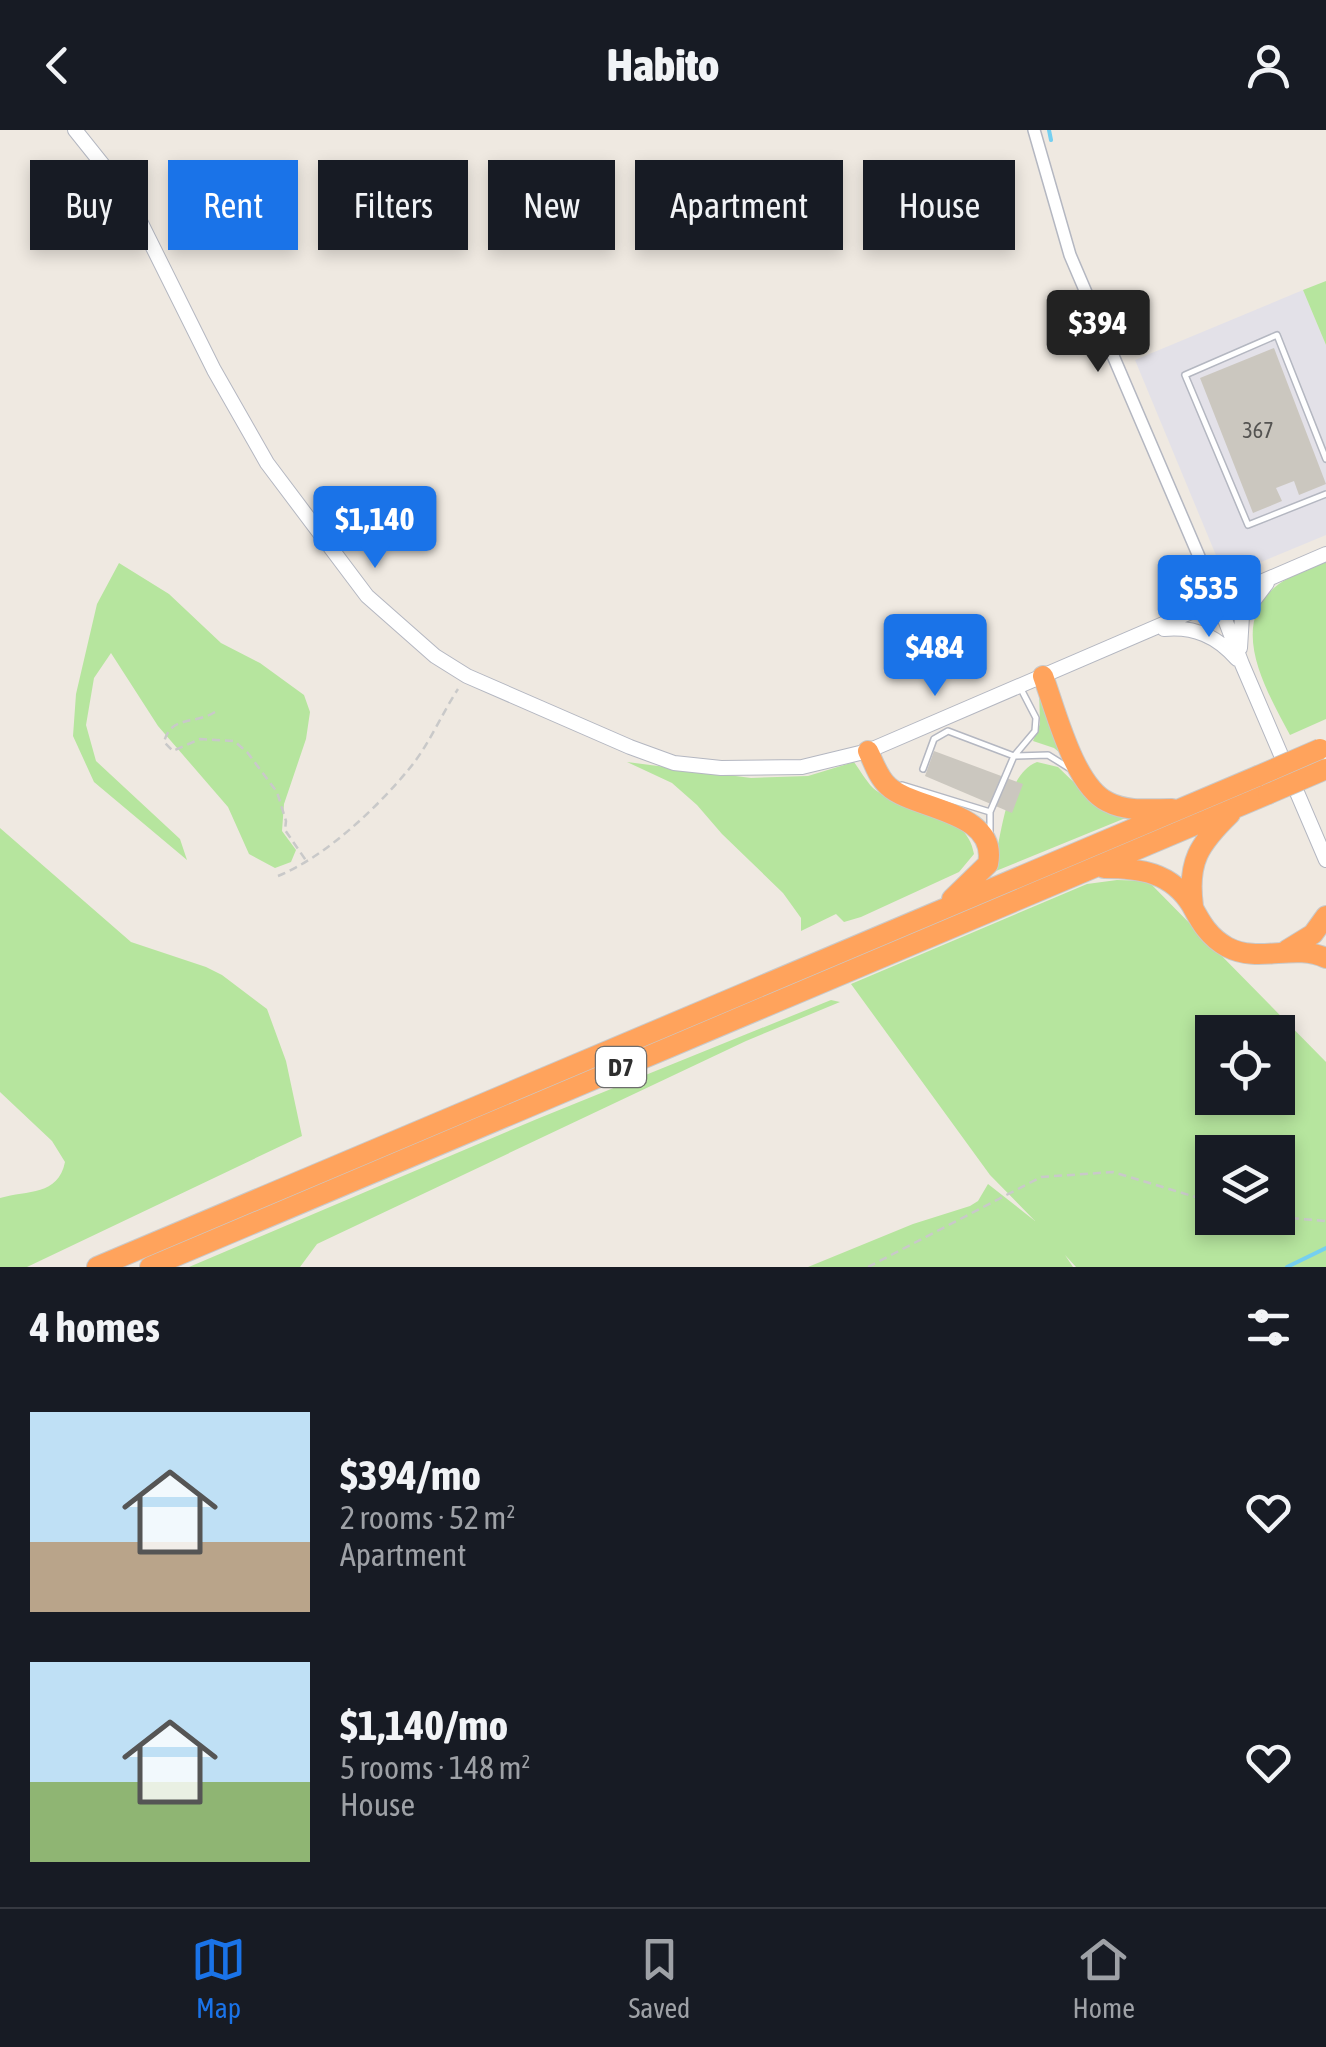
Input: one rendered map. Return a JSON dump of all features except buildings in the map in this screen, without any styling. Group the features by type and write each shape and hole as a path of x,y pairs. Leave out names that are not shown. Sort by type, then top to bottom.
{"highway":[{"path":"1043,676 1083,779 1098,796 1121,807 1179,809"},
{"path":"868,751 890,788 958,816 979,834 988,850 988,864 980,875 937,912"},
{"name":"D7","path":"97,1267 1179,809 1263,785 1324,755"},
{"name":"D7","path":"150,1267 1236,808 1263,785"},
{"path":"1193,908 1190,883 1195,859 1213,830 1236,808"},
{"path":"1092,868 1135,868 1154,873 1174,885 1210,934 1226,947 1256,955 1310,952 1326,958"},
{"path":"1276,954 1305,940 1326,916"},
{"path":"1276,954 1326,942"}],"street":[{"path":"75,130 127,194 214,370 267,463 368,596 435,656 467,676 674,763 722,768 802,767 868,751 1326,554"},
{"path":"1034,130 1070,256 1326,860"},
{"path":"1242,664 1242,616 1260,589 1275,576"},
{"path":"1148,631 1186,628 1201,632 1228,649 1242,664"}],"lane":[{"path":"1326,459 1277,335 1185,375 1248,525 1326,494"},
{"path":"988,850 990,812 1014,756 1030,741 1036,718 1019,686"},
{"path":"923,769 934,739 948,730 1014,756 1048,756 1083,779"},
{"path":"878,773 896,783 990,812"}],"path":[{"path":"278,876 307,862 341,835 410,767 467,676"},
{"path":"215,712 202,720 179,721 168,730 164,742 173,750 200,738 234,741 277,792 285,830 307,862"},
{"path":"868,1267 1041,1177 1113,1172 1195,1197"},
{"path":"1295,1218 1326,1221"}],"shaded area":[{"path":"1303,290 1326,345 1326,535 1225,577 1135,360"}],"green space":[{"path":"1326,281 1326,345 1303,290"},
{"path":"1326,562 1326,719 1290,735 1269,695 1254,652 1257,611 1269,593 1290,577"},
{"path":"119,563 169,594 221,643 260,663 304,695 310,712 306,739 284,804 282,831 296,850 291,862 275,868 249,854 228,807 158,726 111,653 94,678 86,725 96,761 180,839 187,860 94,782 73,736 76,694 97,604"},
{"path":"1039,689 1065,757 1054,748 1033,741 1040,724"},
{"path":"627,762 751,778 808,776 854,762 870,785 885,796 931,812 959,827 974,854 959,872 861,917 844,922 836,914 801,931 801,918 783,893 697,805 672,783"},
{"path":"1037,762 1058,767 1087,795 1128,817 991,873 1010,795 1026,769"},
{"path":"0,828 131,942 206,967 267,1009 286,1061 302,1136 27,1267 0,1267 0,1198 49,1186 56,1181 65,1162 52,1141 0,1092"},
{"path":"1148,881 1280,1015 1195,1015 1195,1115 1295,1115 1295,1030 1326,1062 1326,1267 1076,1267 1065,1255 1073,1267 808,1267 913,1224 970,1206 978,1201 988,1184 1035,1221 990,1175 851,984 1087,884"},
{"path":"831,1000 840,1002 746,1041 317,1244 300,1267 189,1267 537,1119"}],"waterway":[{"path":"1049,130 1051,140"},
{"path":"1287,1267 1326,1248"}]}
